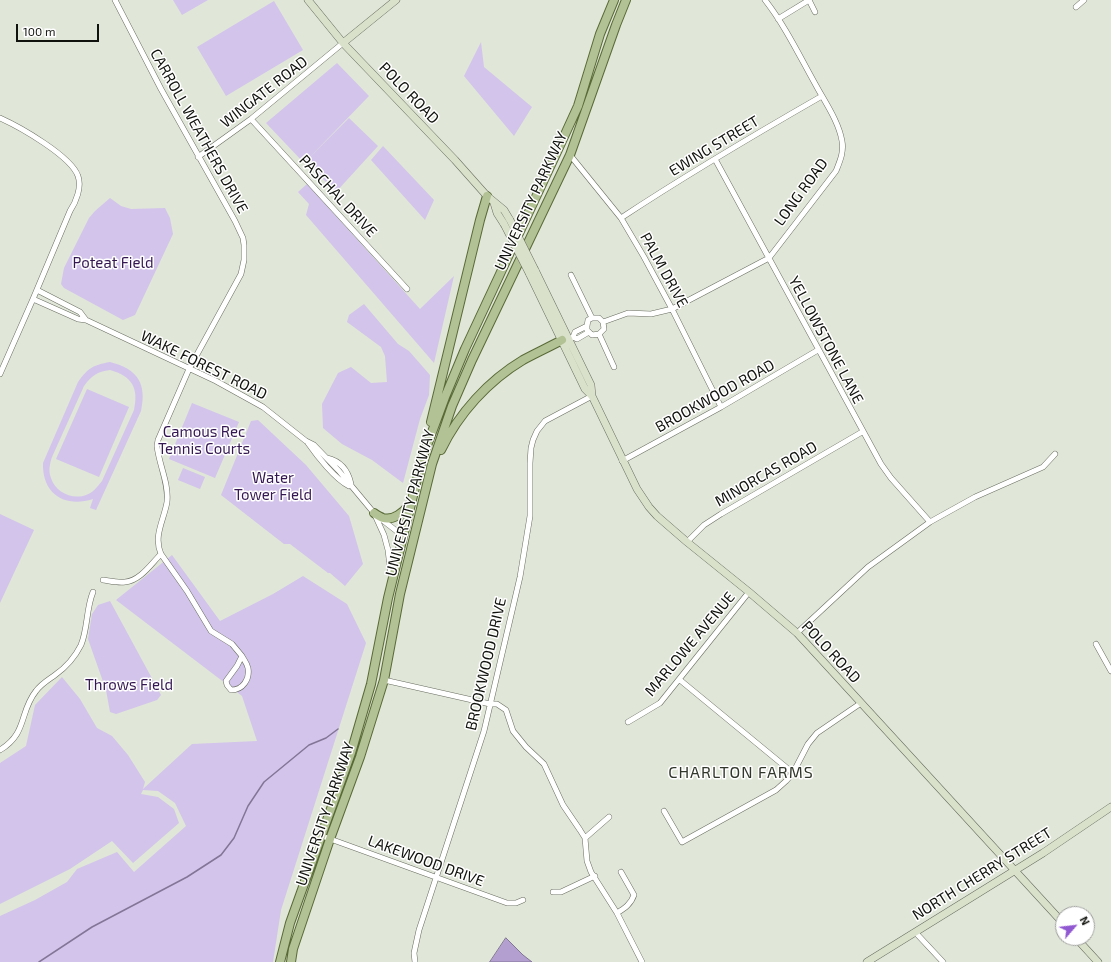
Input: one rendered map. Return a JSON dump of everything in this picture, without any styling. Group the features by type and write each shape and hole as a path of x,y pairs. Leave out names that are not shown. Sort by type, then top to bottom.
{"main road":[{"name":"POLO ROAD","path":"308,0 343,43 494,202 497,213 507,222 568,338"},
{"path":"343,43 396,0"},
{"name":"UNIVERSITY PARKWAY","path":"290,962 371,684 391,584 422,459 465,349 578,106 600,34 614,0"},
{"name":"UNIVERSITY PARKWAY","path":"281,961 290,923 360,757 384,680 406,572 426,488 432,464 452,406 472,360 570,155 616,24 626,0"},
{"path":"422,459 487,196"},
{"name":"POLO ROAD","path":"532,271 564,328 585,389 592,396 622,461 637,490 648,507 687,542 797,633 1055,914"},
{"path":"426,488 446,440 458,421 474,401 511,368 568,338"},
{"path":"374,513 388,519 401,514 411,503"},
{"path":"402,536 407,543 402,566 406,572"},
{"name":"NORTH CHERRY STREET","path":"867,962 1043,853 1111,807"},
{"path":"1083,946 1098,962"}],"street":[{"name":"CARROLL WEATHERS DRIVE","path":"115,0 161,89 243,238 245,254 240,274 189,369"},
{"name":"LONG ROAD","path":"603,322 628,314 651,314 672,309 769,258 836,171 842,154 842,142 835,121 778,19 765,0"},
{"path":"778,19 809,0 815,12"},
{"path":"1076,7 1084,0"},
{"name":"WINGATE ROAD","path":"198,157 251,119 343,43"},
{"name":"EWING STREET","path":"621,218 715,159 822,96"},
{"path":"0,118 24,129 56,152 70,163 78,177 78,194 75,203 70,211 0,374"},
{"name":"PASCHAL DRIVE","path":"251,119 407,289"},
{"name":"PALM DRIVE","path":"570,155 621,218 672,309 721,407"},
{"name":"YELLOWSTONE LANE","path":"715,159 862,432 890,478 930,522"},
{"path":"571,276 592,318"},
{"name":"WAKE FOREST ROAD","path":"37,290 80,312 86,320"},
{"name":"WAKE FOREST ROAD","path":"33,299 78,319 86,320 216,381 269,410 306,441 336,476 352,487"},
{"path":"592,318 599,318 603,322 604,329 599,334 592,334 587,330 588,320 592,318"},
{"path":"568,338 575,332 587,326"},
{"path":"568,338 577,339 589,332"},
{"path":"599,334 614,367"},
{"name":"BROOKWOOD ROAD","path":"622,461 721,407 818,350"},
{"path":"189,369 157,443 157,451 167,490 165,508 158,538 161,554 187,591 211,631 232,644 242,656 248,667 247,679 240,688 231,690 226,681 242,656"},
{"name":"BROOKWOOD DRIVE","path":"415,962 414,953 419,930 484,732 520,577 529,528 530,463 533,440 537,431 545,421 592,396"},
{"name":"MINORCAS ROAD","path":"687,542 704,525 721,514 862,432"},
{"name":"WAKE FOREST ROAD","path":"306,441 314,445 327,458 374,513 402,536"},
{"path":"797,633 868,567 930,522 975,497 1043,467 1055,454"},
{"name":"WAKE FOREST ROAD","path":"374,513 382,530 388,550 391,584"},
{"path":"103,580 131,581 143,573 161,554"},
{"path":"0,750 12,741 20,730 32,697 36,691 66,665 80,647 86,630 88,606 93,592"},
{"name":"MARLOWE AVENUE","path":"628,722 660,703 680,680 749,592"},
{"path":"1096,644 1111,671"},
{"path":"384,680 490,704 497,704 506,710 513,731 526,747 544,764 563,805 585,838 589,868 617,913 642,962"},
{"path":"680,680 793,772"},
{"path":"664,811 682,842 776,790 793,772 808,744 817,733 860,703"},
{"path":"585,838 609,817"},
{"name":"LAKEWOOD DRIVE","path":"326,838 507,903 516,903 523,900"},
{"path":"617,913 626,908 634,895 621,872"},
{"path":"553,892 561,892 594,876"},
{"path":"916,932 943,962"}],"green space":[{"path":"173,0 208,0 182,15"},
{"path":"274,1 303,50 226,96 197,47"},
{"path":"481,42 484,67 532,107 514,136 464,76"},
{"path":"337,63 369,96 306,161 349,118 378,146 336,192 306,162 304,163 266,123"},
{"path":"383,146 434,200 425,220 371,160"},
{"path":"307,184 420,309 454,276 434,363 306,215 309,204 298,192"},
{"name":"Poteat Field","path":"110,198 121,206 131,209 165,208 170,218 173,234 135,315 123,320 64,288 61,284 64,268 89,218"},
{"path":"364,304 398,344 409,351 430,375 429,395 420,419 403,483 372,460 342,444 323,428 322,404 338,373 351,367 371,383 387,382 385,356 381,347 347,322 349,315"},
{"path":"110,362 120,365 134,373 141,385 143,401 141,411 96,510 90,508 93,499 73,502 57,496 46,483 43,463 78,382 91,368","holes":["110,370 129,379 132,384 135,395 134,410 102,481 93,491 86,495 70,496 65,494 56,487 51,478 49,470 52,457 87,382 92,377 102,372"]},
{"path":"87,389 129,407 99,477 56,459"},
{"name":"Camous Rec Tennis Courts","path":"192,403 239,422 215,478 169,459"},
{"name":"Water Tower Field","path":"258,420 306,465 349,516 363,564 345,586 330,573 290,544 284,544 221,495 251,421"},
{"path":"183,468 205,477 200,489 178,480"},
{"path":"0,514 34,530 0,603"},
{"path":"172,555 220,621 273,594 303,576 347,604 366,643 281,910 273,962 0,962 0,916 35,900 67,882 77,869 117,852 134,872 186,826 175,803 158,791 143,790 141,794 158,797 174,809 179,823 133,863 112,841 70,869 0,904 0,763 26,746 35,705 62,677 80,699 97,728 112,736 128,755 145,782 143,789 192,744 257,741 242,696 116,600"},
{"name":"Throws Field","path":"110,601 161,695 157,700 116,714 110,712 106,690 88,639 92,614 98,605"}],"shaded area":[{"path":"506,938 523,955 532,962 490,962"}],"waterway":[{"path":"39,962 92,927 187,877 221,855 234,838 248,806 264,782 309,745 326,738 338,729"}],"district":[{"name":"CHARLTON FARMS","path":"741,773"}]}
